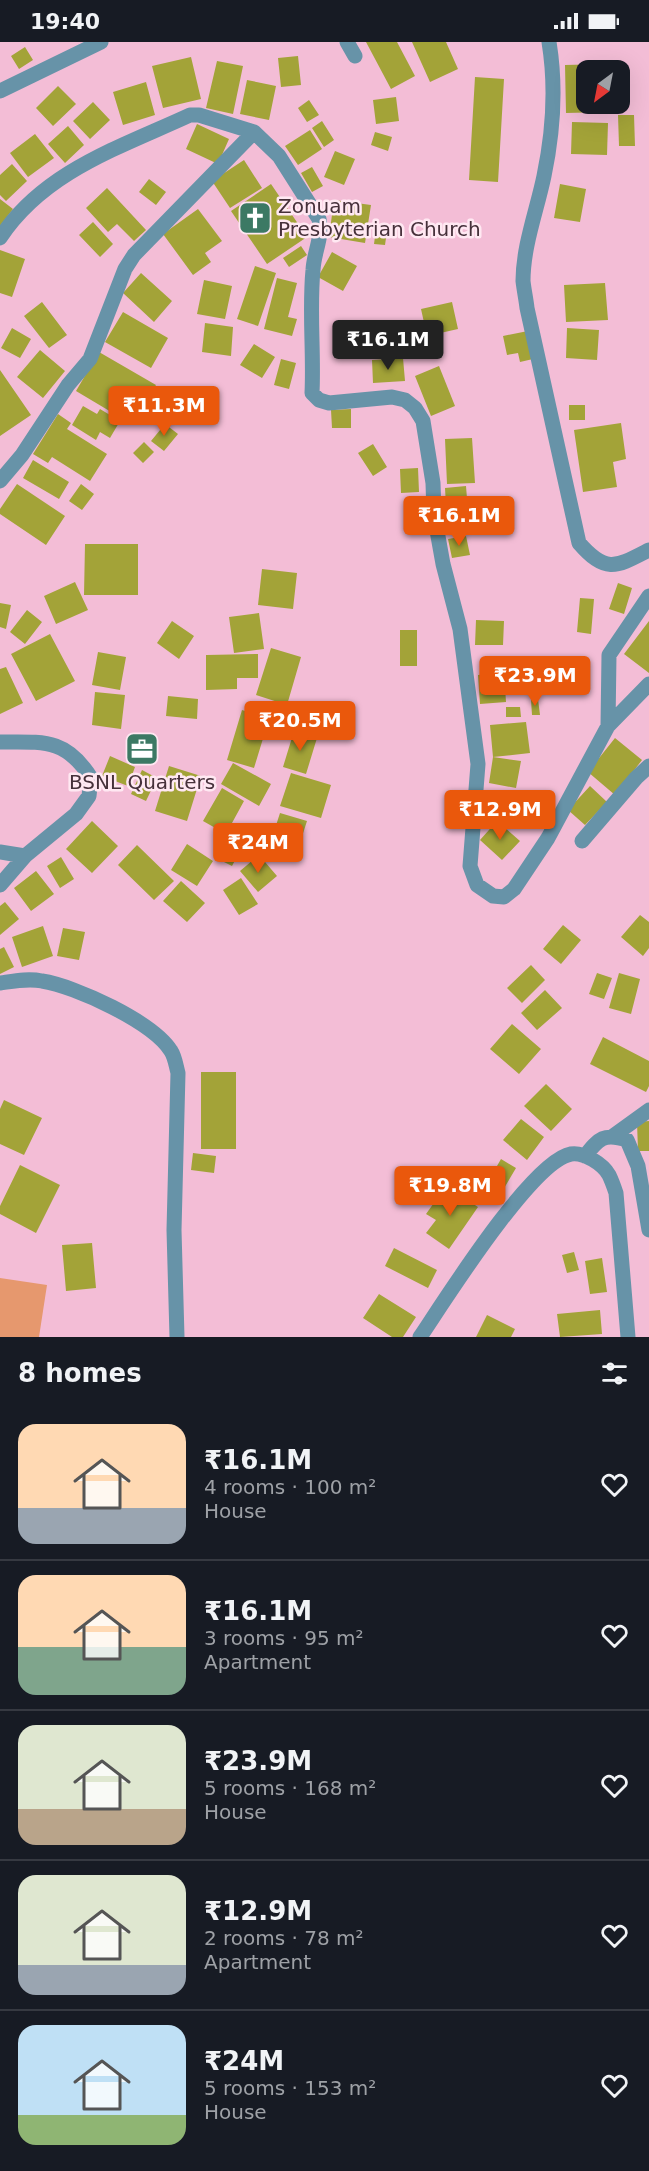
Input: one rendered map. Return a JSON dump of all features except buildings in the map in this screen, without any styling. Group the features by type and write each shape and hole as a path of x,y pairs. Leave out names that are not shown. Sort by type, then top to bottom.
{"street":[{"path":"0,91 101,42"},
{"path":"347,42 355,56"},
{"path":"549,42 553,81 552,117 545,174 528,244 523,280 527,308 579,543 592,558 604,564 616,566 649,550"},
{"path":"0,238 25,208 55,181 105,152 190,115 199,115 254,132 279,156 319,219 321,230 320,244 313,268 312,393 319,400 329,403 393,397 405,400 415,408 423,421 433,483 434,514 443,564 459,629 478,764 470,866 477,885 493,896 504,897 514,889 548,838 608,726 649,684"},
{"path":"0,481 22,455 68,385 90,359 125,270 134,255 254,132"},
{"path":"608,726 609,655 649,596"},
{"path":"0,742 43,742 64,749 80,761 91,778 89,796 76,814 25,856 0,885"},
{"path":"582,841 649,766"},
{"path":"0,852 25,856"},
{"path":"0,983 30,979 92,996 128,1016 157,1036 171,1051 178,1073 174,1230 177,1337"},
{"path":"613,1136 649,1110"},
{"path":"585,1156 595,1143 604,1137 613,1136 627,1140 638,1166 649,1230"},
{"path":"420,1337 475,1255 536,1177 555,1160 572,1154 585,1156 599,1164 609,1174 616,1193 628,1337"}],"shaded area":[{"path":"0,1278 47,1285 39,1337 0,1337"}],"place":[{"name":"Zonuam Presbyterian Church","path":"255,218"},
{"name":"BSNL Quarters","path":"142,749"}]}
